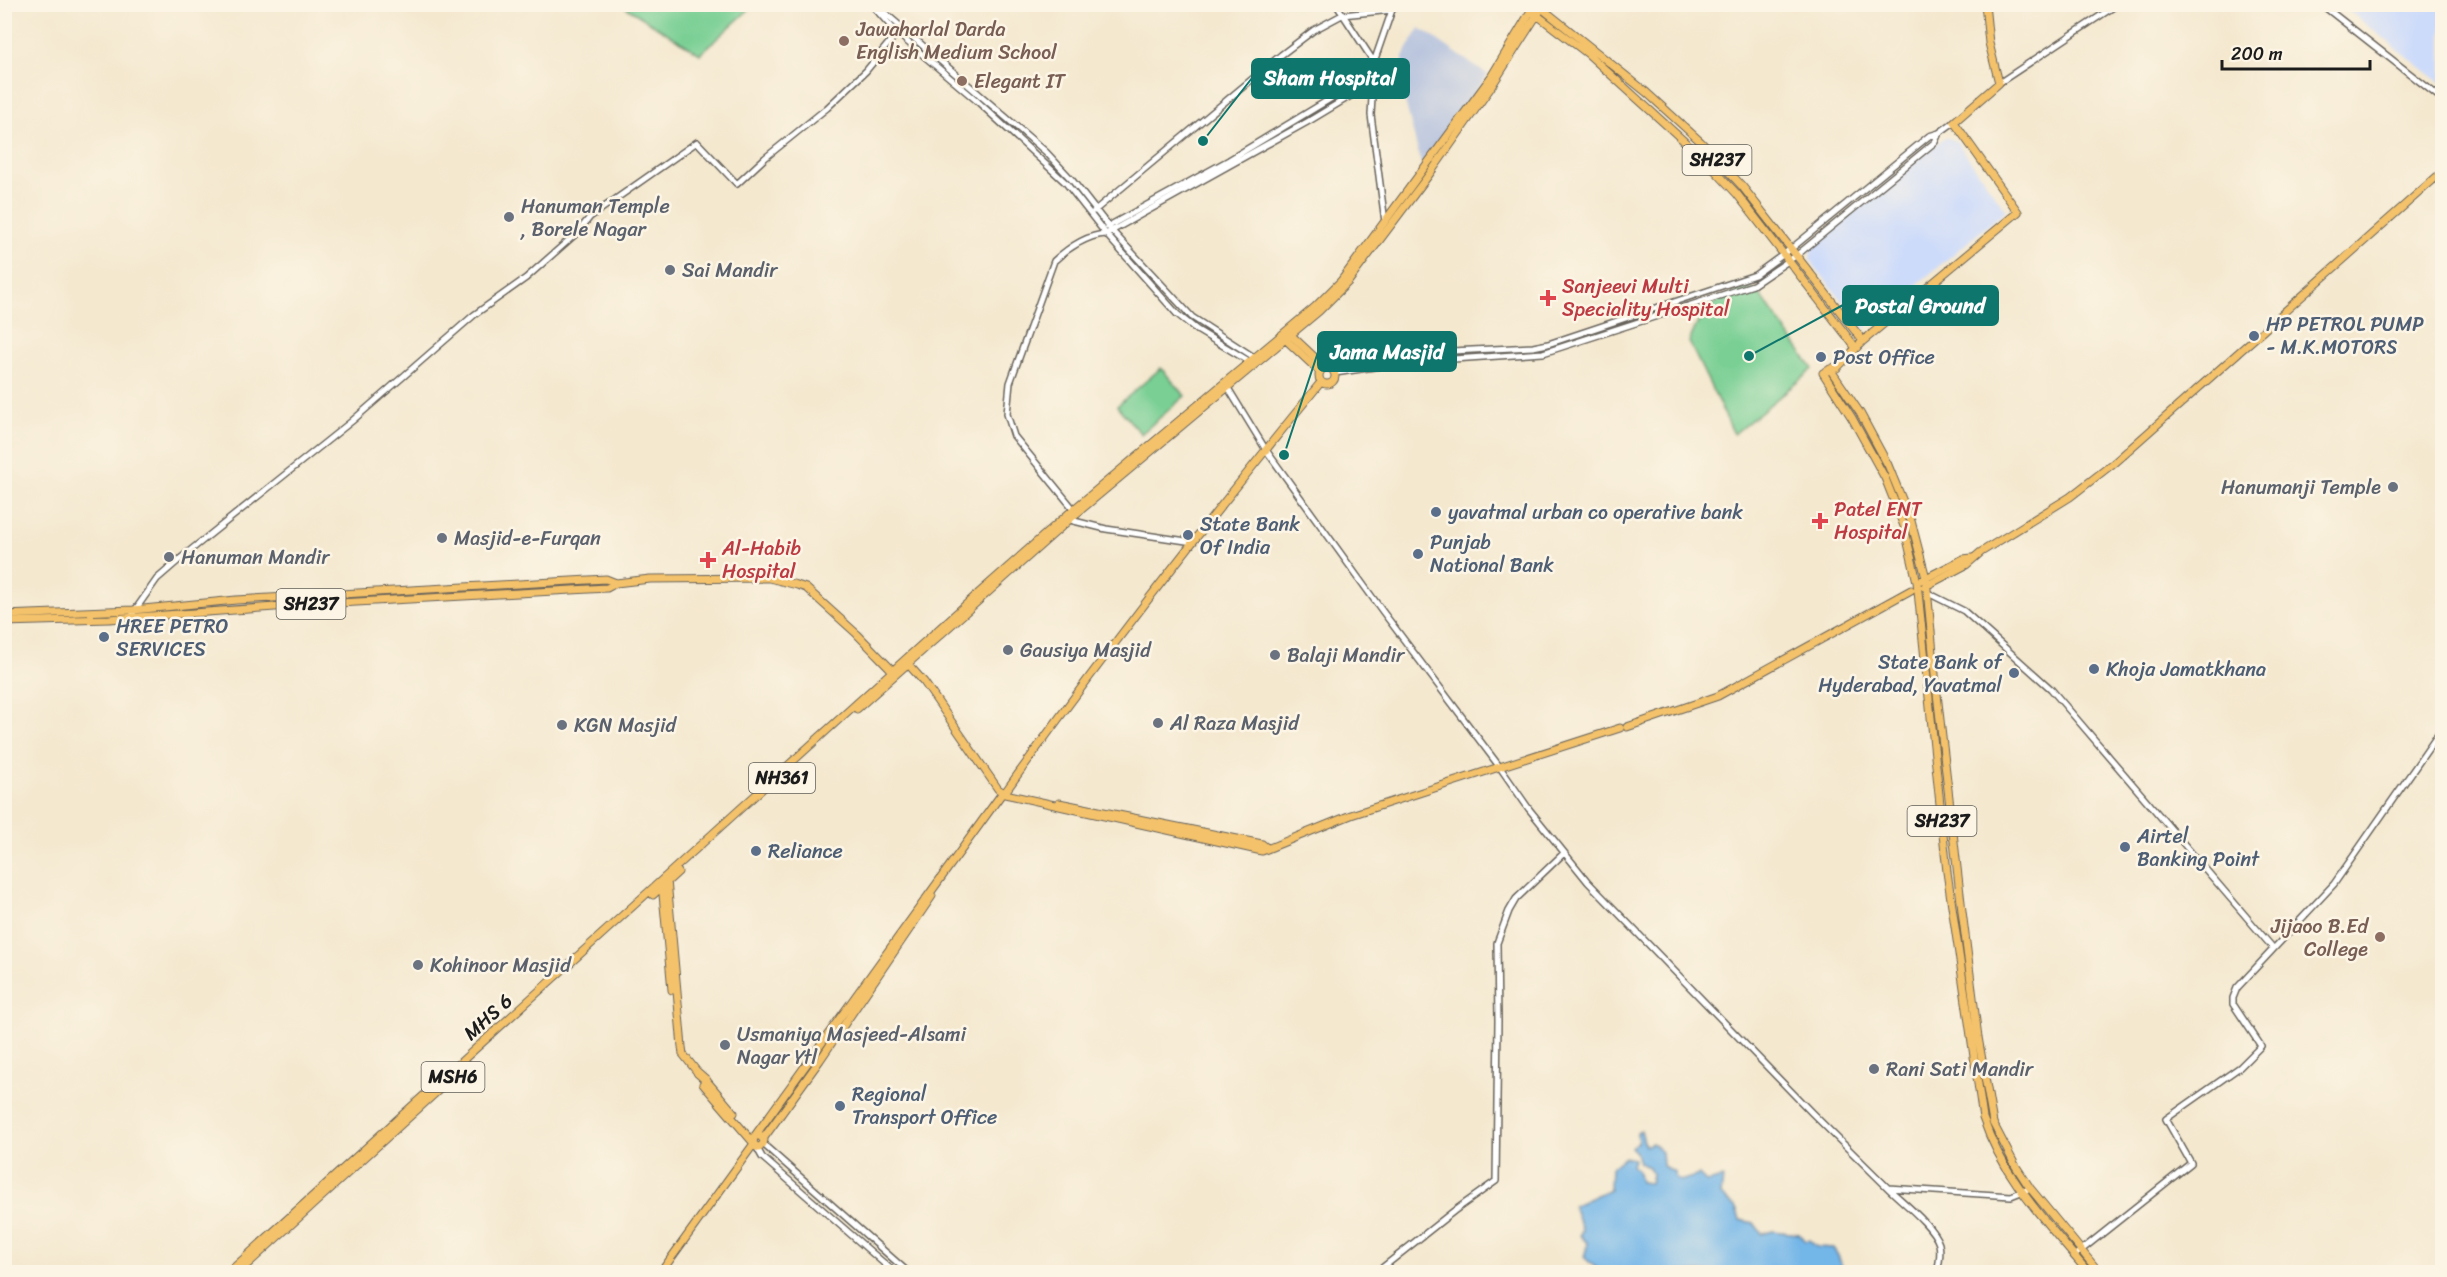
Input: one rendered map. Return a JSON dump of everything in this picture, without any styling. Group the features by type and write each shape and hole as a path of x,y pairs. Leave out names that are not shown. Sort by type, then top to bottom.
{"highway":[{"path":"697,1074 704,1082"}],"main road":[{"path":"1830,374 1863,341 2018,212 1954,122 1999,83 1989,43 1985,4"},
{"path":"894,672 1076,511 1254,361 1341,281 1490,90 1534,7 1693,147 1737,194 1856,348"},
{"name":"SH237","path":"1534,7 1646,92 1701,142 1742,186 1863,341"},
{"path":"908,664 924,682 998,789 1262,851 1351,815 1718,696 1916,587 1927,585 1963,559 1972,558 2070,497 2115,462 2442,172"},
{"path":"1076,511 1228,388 1254,361 1288,337 1348,282 1386,226"},
{"path":"1288,337 1323,370 1335,373 1333,382 1329,384 1322,382"},
{"path":"662,1272 1097,664 1322,382 1323,370"},
{"name":"SH237","path":"1830,374 1860,413 1888,465 1911,521 1927,585 1935,685 1966,942 1986,1087 1994,1123 2015,1165 2030,1188 2099,1272"},
{"name":"SH237","path":"1830,374 1885,478 1904,525 1916,587 1947,872 1977,1090 1983,1118 1992,1141 2022,1193 2088,1272"},
{"path":"894,672 908,664 1067,519"},
{"name":"SH237","path":"4,622 133,614 303,596 606,579 616,583 650,579 769,578 806,588 894,672"},
{"name":"SH237","path":"4,615 133,614"},
{"name":"NH361","path":"664,882 894,672"},
{"path":"664,882 683,1054 697,1074"},
{"name":"MHS 6","path":"229,1272 664,882"},
{"name":"MSH6","path":"239,1272 664,882"},
{"path":"704,1082 757,1142"}],"street":[{"path":"1336,4 1374,62"},
{"path":"1999,83 2118,4"},
{"path":"2321,4 2442,99"},
{"path":"872,6 897,33 1043,160 1093,212"},
{"path":"872,6 902,27 1046,152 1106,231 1177,314 1197,330 1254,361"},
{"path":"1093,212 1314,30 1342,15 1394,7 1374,62 1372,83 1371,115 1386,226"},
{"path":"133,614 158,579 187,553 352,421 474,315 526,278 607,205 697,142 736,184 827,108 866,71 902,27"},
{"path":"1235,160 1373,73"},
{"path":"1076,511 1014,436 1007,414 1011,383 1054,261 1068,249 1106,231 1372,83"},
{"path":"1794,251 1929,136 1939,133 1954,122"},
{"path":"1335,373 1446,356 1454,359 1534,354 1753,285 1935,142 1939,133"},
{"path":"1446,356 1452,351 1506,349 1548,344 1755,275 1786,257"},
{"path":"1533,347 1534,354"},
{"path":"1228,388 1266,450 1383,612 1500,766 1534,816 1588,882 1812,1113 1931,1231 1939,1244 1940,1260 1937,1272"},
{"path":"1067,519 1193,542"},
{"path":"1927,585 1964,611 2051,689 2273,948"},
{"path":"2074,1256 2191,1163 2166,1119 2240,1067 2260,1048 2260,1043 2236,1009 2232,998 2237,988 2334,884 2442,729"},
{"path":"1377,1272 1454,1210 1496,1181 1497,943 1509,911 1519,897 1564,853"},
{"path":"757,1142 762,1157 894,1272"},
{"path":"757,1142 908,1272"},
{"path":"1888,1188 2011,1196 2030,1188"}],"shaded area":[{"path":"2341,5 2442,5 2442,84"},
{"path":"1420,28 1488,75 1422,167 1403,93 1403,57"},
{"path":"1945,137 1956,141 2006,210 1864,329 1810,260 1811,245"}],"green space":[{"path":"622,5 754,5 700,54"},
{"path":"1741,289 1757,290 1813,369 1734,434 1689,342 1698,322 1708,309 1720,299"},
{"path":"1161,368 1185,396 1141,434 1117,406"}],"water":[{"path":"1641,1130 1645,1146 1652,1143 1662,1152 1663,1166 1675,1172 1675,1177 1680,1181 1699,1175 1706,1182 1723,1178 1721,1195 1736,1208 1740,1220 1754,1223 1762,1234 1773,1231 1799,1234 1805,1241 1809,1240 1817,1247 1833,1248 1839,1257 1842,1272 1598,1272 1584,1257 1588,1243 1580,1236 1582,1229 1573,1206 1610,1189 1611,1168 1624,1157 1634,1159 1632,1166 1637,1170 1640,1182 1650,1183 1652,1174 1649,1167 1639,1163 1636,1152 1631,1147 1638,1142 1637,1133"}],"place":[{"name":"Jawaharlal Darda English Medium School","path":"844,41"},
{"name":"Elegant IT","path":"962,81"},
{"name":"Sham Hospital","path":"1203,141"},
{"name":"Hanuman Temple , Borele Nagar","path":"509,217"},
{"name":"Sai Mandir","path":"670,270"},
{"name":"Sanjeevi Multi Speciality Hospital","path":"1548,298"},
{"name":"HP PETROL PUMP - M.K.MOTORS","path":"2254,336"},
{"name":"Postal Ground","path":"1749,356"},
{"name":"Post Office","path":"1821,357"},
{"name":"Jama Masjid","path":"1284,455"},
{"name":"Hanumanji Temple","path":"2393,487"},
{"name":"yavatmal urban co operative bank","path":"1436,512"},
{"name":"Patel ENT Hospital","path":"1820,521"},
{"name":"State Bank Of India","path":"1188,535"},
{"name":"Masjid-e-Furqan","path":"442,538"},
{"name":"Punjab National Bank","path":"1418,554"},
{"name":"Hanuman Mandir","path":"169,557"},
{"name":"Al-Habib Hospital","path":"708,560"},
{"name":"HREE PETRO SERVICES","path":"104,637"},
{"name":"Gausiya Masjid","path":"1008,650"},
{"name":"Balaji Mandir","path":"1275,655"},
{"name":"Khoja Jamatkhana","path":"2094,669"},
{"name":"State Bank of Hyderabad, Yavatmal","path":"2014,673"},
{"name":"Al Raza Masjid","path":"1158,723"},
{"name":"KGN Masjid","path":"562,725"},
{"name":"Airtel Banking Point","path":"2125,847"},
{"name":"Reliance","path":"756,851"},
{"name":"Jijaoo B.Ed College","path":"2380,937"},
{"name":"Kohinoor Masjid","path":"418,965"},
{"name":"Usmaniya Masjeed-Alsami Nagar Ytl","path":"725,1045"},
{"name":"Rani Sati Mandir","path":"1874,1069"},
{"name":"Regional Transport Office","path":"840,1106"}]}
